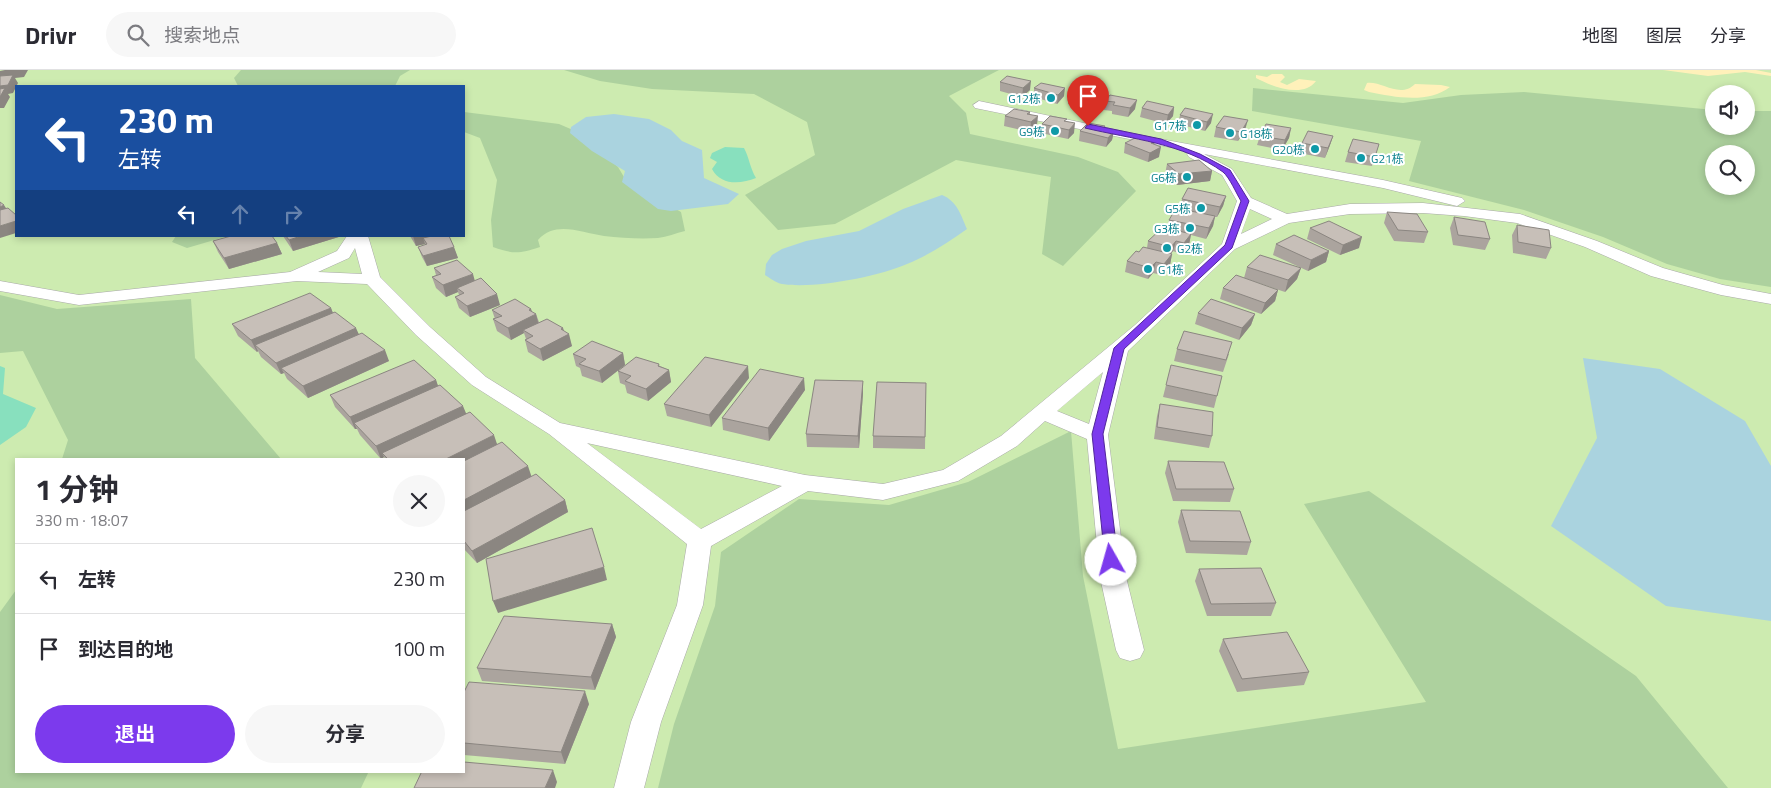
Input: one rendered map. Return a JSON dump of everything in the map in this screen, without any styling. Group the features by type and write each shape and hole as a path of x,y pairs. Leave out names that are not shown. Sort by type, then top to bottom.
{"street":[{"path":"980,105 1438,195 1520,219 1591,244 1657,272 1721,290 1771,299"},
{"path":"1158,141 1197,155 1227,172 1245,201 1286,219"},
{"path":"1227,172 1256,160"},
{"path":"1379,208 1383,184"},
{"path":"1229,246 1245,201"},
{"path":"553,428 641,449 806,483 884,492 950,476 1009,441 1120,348 1229,246 1286,219 1350,208 1379,208 1464,210 1520,219"},
{"path":"294,277 343,254 354,237"},
{"path":"360,237 372,279 423,331 479,381 553,428 700,541"},
{"path":"0,286 78,300 294,277 372,279"},
{"path":"1120,348 1097,434 1113,577 1130,650"},
{"path":"1043,413 1097,434"},
{"path":"700,541 806,483"},
{"path":"629,788 646,722 690,605 700,541"}],"green space":[{"path":"0,70 1771,70 1771,788 0,788"},
{"path":"241,70 410,70 400,76 396,85 238,85 234,78"},
{"path":"564,70 999,70 949,96 966,113 970,134 1078,157 1118,172 1136,191 1063,266 1042,254 1051,177 956,160 835,224 778,230 745,195 815,155 807,122 754,94 652,89 600,81"},
{"path":"1253,88 1403,103 1461,95 1524,92 1705,109 1705,135 1755,135 1755,111 1771,111 1771,287 1720,279 1667,264 1603,237 1524,210 1409,181 1421,141 1252,111"},
{"path":"465,112 559,124 573,130 618,167 627,182 681,212 685,231 661,237 624,238 561,229 545,234 538,240 540,247 527,251 511,252 493,247 491,220 497,180 480,138 465,132"},
{"path":"725,147 744,148 756,178 744,182 732,182 716,175 712,169 717,162 710,158 712,153"},
{"path":"175,237 225,237 187,248 172,242"},
{"path":"0,295 57,309 191,299 195,358 280,458 62,458 68,440 23,351 0,353"},
{"path":"0,366 5,368 3,394 36,408 26,427 0,445"},
{"path":"1071,431 1083,576 1118,749 1426,702 1304,504 1369,491 1636,676 1728,788 658,788 674,724 715,606 721,552 799,499 889,505 968,482"},
{"path":"15,591 15,773 368,773 361,788 0,788 0,612"}],"sand":[{"path":"1663,70 1756,70 1771,73 1771,76 1745,72 1708,76"},
{"path":"1272,74 1282,74 1285,77 1280,82 1287,85 1299,79 1316,81 1303,89 1295,90 1278,87 1256,78 1256,75 1267,77"},
{"path":"1367,83 1397,90 1409,88 1415,84 1450,87 1432,96 1411,98 1369,92 1364,90"}],"water":[{"path":"614,114 649,119 671,130 682,141 702,150 704,178 739,194 728,204 671,211 658,209 622,182 625,171 592,151 570,133 571,127 586,117"},
{"path":"942,195 955,205 967,229 915,260 894,269 863,277 811,285 782,284 775,282 765,275 766,264 772,255 782,249 806,241 859,231 903,209"},
{"path":"1583,358 1660,369 1745,421 1771,466 1771,621 1666,606 1551,526 1597,438"}],"building":[{"path":"13,75 8,85 0,86 0,76"},
{"path":"1007,76 1031,81 1023,88 1000,82"},
{"path":"1041,83 1065,88 1058,95 1034,88"},
{"path":"5,88 0,97 0,89"},
{"path":"1075,89 1101,94 1094,101 1069,95"},
{"path":"1110,95 1137,100 1130,108 1113,105 1115,102 1105,101"},
{"path":"1147,101 1174,107 1168,115 1142,108"},
{"path":"1185,108 1213,114 1207,122 1180,115"},
{"path":"1014,109 1030,112 1027,114 1038,116 1031,122 1005,116"},
{"path":"1050,116 1067,119 1064,121 1075,123 1069,130 1042,124"},
{"path":"1224,116 1248,120 1241,132 1216,127"},
{"path":"1088,123 1105,126 1103,129 1114,131 1108,138 1080,131"},
{"path":"1266,124 1291,128 1285,140 1260,136"},
{"path":"1308,131 1333,136 1328,148 1302,143"},
{"path":"1139,136 1155,141 1151,143 1161,147 1150,153 1125,143"},
{"path":"1353,139 1379,144 1375,157 1348,152"},
{"path":"1199,160 1212,171 1179,174 1167,164"},
{"path":"1188,188 1226,196 1220,207 1182,199"},
{"path":"8,208 15,214 15,221 0,226 0,210"},
{"path":"1176,208 1215,216 1209,228 1169,220"},
{"path":"1387,212 1417,214 1428,232 1398,230"},
{"path":"1454,217 1485,222 1490,239 1458,235"},
{"path":"1329,221 1362,237 1343,245 1310,228"},
{"path":"1517,225 1549,230 1551,248 1518,242"},
{"path":"1163,227 1191,234 1184,243 1176,241 1171,247 1148,241"},
{"path":"1294,235 1329,251 1311,260 1276,244"},
{"path":"227,237 273,237 277,243 224,258 213,241"},
{"path":"287,237 298,237 289,240"},
{"path":"449,237 454,247 423,256 418,247 427,244 423,238"},
{"path":"1143,247 1172,254 1164,264 1156,262 1150,268 1127,261 1136,251 1139,252"},
{"path":"1260,255 1301,268 1288,280 1247,267"},
{"path":"457,260 473,274 443,285 432,277 441,274 434,268"},
{"path":"1236,275 1278,290 1265,303 1223,288"},
{"path":"481,278 497,294 467,306 455,297 464,293 457,288"},
{"path":"310,293 331,308 251,340 232,324"},
{"path":"515,299 536,314 508,328 493,319 502,316 492,310"},
{"path":"1211,299 1255,314 1242,328 1198,313"},
{"path":"335,312 356,328 276,363 255,345"},
{"path":"547,319 563,328 561,329 569,334 540,349 525,340 533,336 523,330"},
{"path":"1184,331 1232,342 1226,360 1177,349"},
{"path":"362,333 385,350 303,386 281,368"},
{"path":"592,341 623,353 599,371 579,364 586,359 573,354"},
{"path":"636,357 659,364 658,366 669,370 646,389 625,381 631,376 618,371"},
{"path":"705,357 748,366 709,415 664,404"},
{"path":"414,360 436,380 350,417 330,395"},
{"path":"1171,365 1222,376 1217,396 1166,385"},
{"path":"760,369 804,378 768,428 722,418"},
{"path":"815,380 863,381 858,436 806,434"},
{"path":"877,382 926,383 925,437 873,436"},
{"path":"440,385 463,406 376,446 354,423"},
{"path":"1160,404 1213,412 1212,436 1157,427"},
{"path":"470,412 494,435 448,458 387,458 382,453"},
{"path":"502,442 528,466 465,499 465,460"},
{"path":"1168,461 1224,462 1234,489 1176,489"},
{"path":"536,474 565,500 472,551 465,542 465,510"},
{"path":"1181,510 1240,511 1251,542 1190,541"},
{"path":"592,528 604,567 493,601 486,559"},
{"path":"1261,568 1276,603 1211,604 1199,569"},
{"path":"504,616 612,624 591,677 477,668"},
{"path":"1287,632 1309,672 1242,679 1223,639"},
{"path":"469,682 585,691 561,752 465,743 465,690"},
{"path":"465,762 553,770 545,788 414,788 421,773 465,773"}],"place":[{"name":"G12栋","path":"1051,98"},
{"name":"G17栋","path":"1197,125"},
{"name":"G9栋","path":"1055,131"},
{"name":"G18栋","path":"1230,133"},
{"name":"G20栋","path":"1315,149"},
{"name":"G21栋","path":"1361,158"},
{"name":"G6栋","path":"1187,177"},
{"name":"G5栋","path":"1201,208"},
{"name":"G3栋","path":"1190,228"},
{"name":"G2栋","path":"1167,248"},
{"name":"G1栋","path":"1148,269"}],"route":[{"path":"1088,126 1158,141 1197,155 1227,172 1245,201 1229,246 1120,348 1097,434 1111,560"}]}
